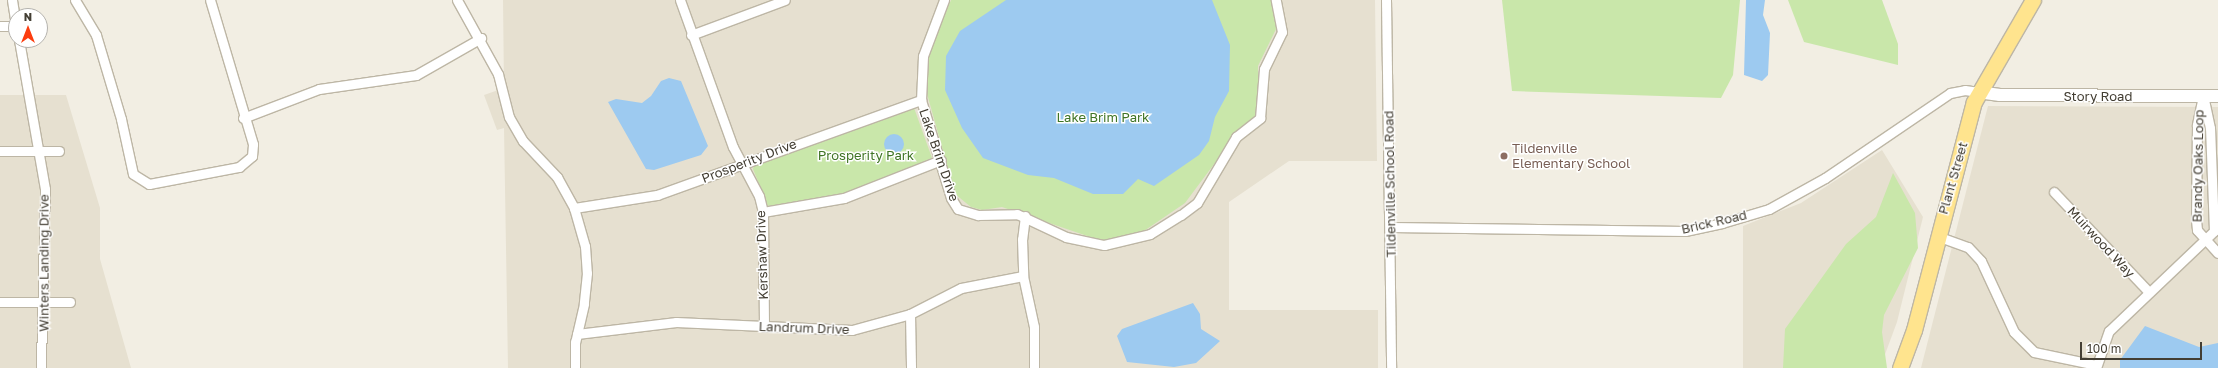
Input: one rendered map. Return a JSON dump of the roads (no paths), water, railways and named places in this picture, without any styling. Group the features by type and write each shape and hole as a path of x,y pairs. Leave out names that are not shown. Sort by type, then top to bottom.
{"main road":[{"name":"Plant Street","path":"1900,368 1914,330 1938,236 1978,92 2033,0"}],"street":[{"path":"75,0 96,35 121,119 132,174 137,179 149,184 239,167 252,156 253,144 243,118 210,0"},
{"path":"457,0 481,38 498,74 509,117 523,140 557,177 574,208 585,246 586,273 584,304 577,334 575,368"},
{"path":"680,0 691,35 785,0"},
{"name":"Lake Brim Drive","path":"944,0 923,56 921,100 941,160 951,198 958,209 969,214 1025,216 1066,237 1104,245 1150,234 1197,202 1236,137 1260,118 1264,69 1282,32 1276,0"},
{"name":"Tildenville School Road","path":"1386,0 1391,227 1391,368"},
{"name":"Kershaw Drive","path":"691,35 715,99 763,212 764,327"},
{"path":"243,118 319,89 416,75 481,38"},
{"name":"Winters Landing Drive","path":"20,48 37,151 45,189 44,302 41,368"},
{"name":"Brick Road","path":"1391,227 1685,231 1722,223 1769,209 1825,178 1950,93 1965,90 1978,92"},
{"name":"Story Road","path":"1978,92 2000,95 2218,96"},
{"name":"Brandy Oaks Loop","path":"2203,96 2198,109 2196,220 2205,241 2218,254"},
{"name":"Brandy Oaks Loop","path":"2096,366 2109,331 2214,231 2216,176 2210,128 2203,96"},
{"name":"Prosperity Drive","path":"574,208 657,195 742,163 921,100"},
{"path":"0,151 59,151"},
{"path":"763,212 844,198 941,160"},
{"path":"2197,176 2216,176"},
{"name":"Muirwood Way","path":"2054,192 2149,292"},
{"path":"1025,216 1022,239 1023,276 1034,327 1034,368"},
{"path":"1938,236 1968,247 1982,261 2014,332 2034,352 2096,366"},
{"name":"Landrum Drive","path":"577,334 676,322 852,330 910,314 961,288 1023,276"},
{"path":"0,302 70,302"},
{"path":"910,314 911,368"}],"water":[{"name":"Lake Brim Park","path":"1006,0 1212,0 1230,45 1229,91 1215,117 1209,141 1199,155 1154,186 1138,179 1123,194 1093,194 1054,178 1028,175 983,158 962,128 945,90 946,56 960,31"},
{"path":"1746,0 1765,0 1763,15 1770,33 1768,75 1762,81 1744,75"},
{"path":"669,78 681,81 708,146 701,155 654,170 646,169 608,102 616,99 642,103 651,96 661,81"},
{"path":"894,134 901,137 904,144 901,151 894,154 887,151 884,144 887,137"},
{"path":"1193,303 1200,314 1201,329 1220,341 1196,363 1174,367 1127,362 1117,336 1122,329"},
{"path":"2145,326 2199,347 2218,343 2218,368 2120,368 2120,360"}],"place":[{"name":"Tildenville Elementary School","path":"1504,156"}],"park label":[{"name":"Prosperity Park","path":"866,155"}]}
